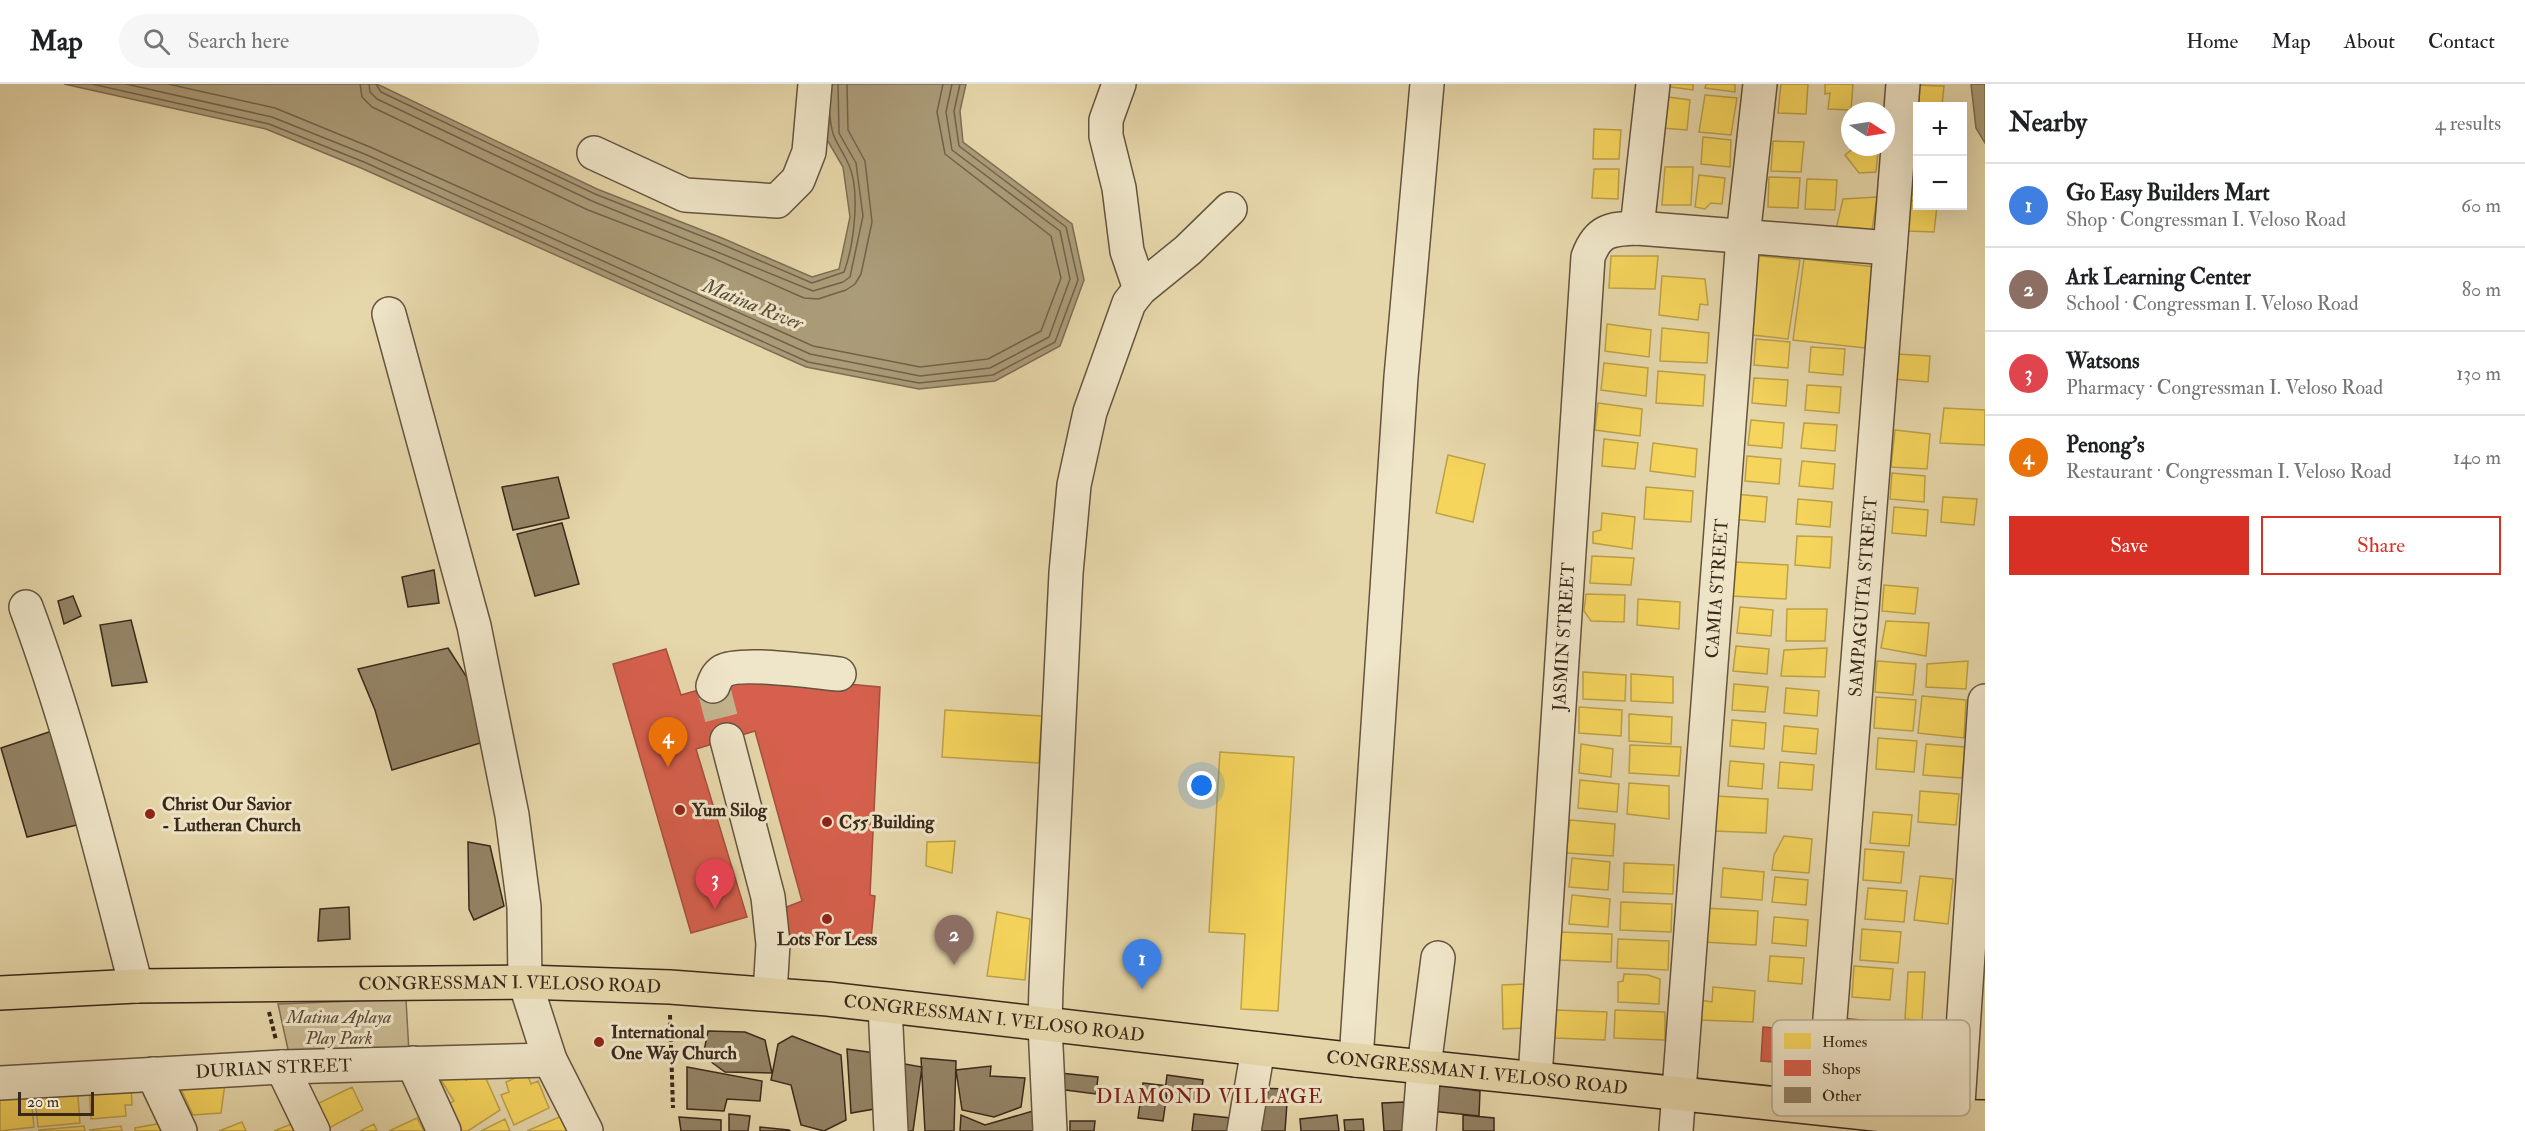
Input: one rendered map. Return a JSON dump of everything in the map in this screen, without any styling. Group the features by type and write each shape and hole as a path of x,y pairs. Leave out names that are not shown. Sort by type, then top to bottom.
{"main road":[{"name":"CONGRESSMAN I. VELOSO ROAD","path":"0,993 136,986 525,982 770,993 1356,1060 1772,1102"},
{"name":"CONGRESSMAN I. VELOSO ROAD","path":"1858,1116 1892,1124 1971,1118"}],"street":[{"path":"594,153 686,195 777,201 798,180 809,152 815,84"},
{"path":"1119,84 1106,120 1106,135 1119,188 1127,251 1140,289"},
{"path":"1356,1060 1401,378 1427,84"},
{"path":"1637,228 1653,84"},
{"name":"CAMIA STREET","path":"1676,1131 1743,237 1760,84"},
{"name":"SAMPAGUITA STREET","path":"1830,1020 1902,84"},
{"path":"1050,1131 1045,1025 1066,573 1074,485 1089,412 1129,303 1140,289 1188,250 1230,209"},
{"name":"JASMIN STREET","path":"1535,1078 1588,257 1593,244 1603,233 1617,229 1637,228 1890,248"},
{"path":"389,314 474,626 512,815 524,907 525,982 550,1060 586,1131"},
{"path":"26,607 56,688 74,749 136,986"},
{"path":"713,686 717,676 729,668 756,667 839,674"},
{"path":"1971,1118 1985,700"},
{"path":"727,740 768,897 773,944 770,993"},
{"path":"1419,1131 1424,1067 1438,958"},
{"path":"885,1006 891,1131"},
{"path":"1244,1131 1258,1049"},
{"name":"DURIAN STREET","path":"0,1083 282,1067 550,1060"},
{"path":"413,1064 444,1131"},
{"path":"282,1067 313,1131"},
{"path":"153,1074 180,1131"}],"path":[{"path":"669,987 673,1108"}],"green space":[{"name":"Matina Aplaya Play Park","path":"406,999 409,1053 289,1054 278,1004"}],"water":[{"name":"Matina River","path":"64,84 377,84 597,189 722,238 812,277 839,269 850,217 843,167 826,138 825,84 966,84 960,111 963,142 1072,224 1084,280 1060,346 995,381 919,389 806,367 361,168 266,129"},
{"path":"1971,84 1985,84 1985,143 1976,128"}],"building: Homes":[{"path":"1664,84 1693,84 1693,90 1664,86"},
{"path":"1706,84 1735,84 1735,92 1705,88"},
{"path":"1781,84 1808,84 1806,114 1778,113"},
{"path":"1825,84 1853,84 1852,102 1841,102 1841,110 1828,109 1830,93 1825,94"},
{"path":"1917,85 1944,86 1942,102 1916,102"},
{"path":"1705,95 1737,98 1731,135 1699,132"},
{"path":"1668,97 1690,100 1687,130 1661,128 1663,111 1667,111"},
{"path":"1912,124 1913,124 1913,154 1910,154"},
{"path":"1594,129 1621,130 1619,159 1593,159"},
{"path":"1703,137 1731,140 1730,167 1701,164"},
{"path":"1773,141 1804,142 1801,172 1771,171"},
{"path":"1846,156 1878,156 1876,172 1859,173"},
{"path":"1912,164 1913,164 1913,195 1910,195"},
{"path":"1665,167 1693,167 1691,205 1662,205"},
{"path":"1594,169 1619,169 1618,199 1592,198"},
{"path":"1699,175 1725,178 1722,204 1711,203 1705,209 1695,207"},
{"path":"1769,177 1800,178 1798,208 1768,207"},
{"path":"1807,179 1837,180 1835,210 1805,209"},
{"path":"1877,197 1871,237 1836,229 1843,199"},
{"path":"1910,200 1913,200 1913,210 1937,210 1934,232 1908,231"},
{"path":"1749,255 1800,260 1788,339 1743,334"},
{"path":"1611,256 1658,256 1655,289 1609,288"},
{"path":"1804,259 1875,267 1865,348 1793,340"},
{"path":"1662,276 1705,279 1708,305 1700,304 1698,320 1659,315"},
{"path":"1607,324 1651,330 1649,357 1605,351"},
{"path":"1662,328 1709,333 1707,363 1660,361"},
{"path":"1756,339 1790,342 1788,368 1754,365"},
{"path":"1811,347 1845,349 1843,375 1809,372"},
{"path":"1897,354 1930,356 1928,382 1894,379"},
{"path":"1604,363 1648,368 1646,396 1601,390"},
{"path":"1658,371 1705,375 1703,406 1656,403"},
{"path":"1754,378 1788,380 1786,406 1752,403"},
{"path":"1807,385 1841,387 1839,413 1805,410"},
{"path":"1598,403 1642,409 1640,436 1595,430"},
{"path":"1944,408 1985,410 1985,445 1940,443"},
{"path":"1751,420 1784,423 1782,448 1748,445"},
{"path":"1804,423 1837,425 1835,451 1801,448"},
{"path":"1895,430 1930,434 1927,469 1891,467"},
{"path":"1604,439 1638,443 1635,469 1602,466"},
{"path":"1653,443 1697,449 1695,477 1650,471"},
{"path":"1448,455 1485,464 1473,522 1436,513"},
{"path":"1747,456 1781,459 1779,484 1745,481"},
{"path":"1802,461 1835,464 1833,489 1799,486"},
{"path":"1892,473 1925,476 1924,502 1890,499"},
{"path":"1646,487 1693,491 1691,522 1644,519"},
{"path":"1734,494 1767,497 1765,522 1732,519"},
{"path":"1943,497 1977,499 1974,525 1941,522"},
{"path":"1798,499 1832,502 1830,527 1796,524"},
{"path":"1894,507 1928,510 1926,536 1892,533"},
{"path":"1602,513 1635,517 1632,549 1593,543 1593,532 1601,530"},
{"path":"1797,536 1832,537 1830,568 1795,565"},
{"path":"1592,556 1634,558 1631,585 1590,583"},
{"path":"1736,562 1788,565 1786,599 1732,596"},
{"path":"1884,585 1918,588 1915,614 1882,611"},
{"path":"1586,594 1625,595 1624,622 1591,621 1584,611"},
{"path":"1638,599 1680,602 1679,629 1637,625"},
{"path":"1740,607 1773,610 1771,636 1737,633"},
{"path":"1787,609 1827,609 1825,641 1786,641"},
{"path":"1886,621 1929,623 1926,656 1881,648"},
{"path":"1736,646 1769,649 1767,674 1733,671"},
{"path":"1827,648 1825,677 1781,676 1784,650"},
{"path":"1877,661 1916,664 1913,695 1875,692"},
{"path":"1968,661 1966,689 1926,687 1927,664"},
{"path":"1583,672 1626,675 1625,701 1583,699"},
{"path":"1631,674 1673,677 1673,703 1631,701"},
{"path":"1734,684 1768,687 1765,712 1732,710"},
{"path":"1786,688 1819,691 1817,716 1784,713"},
{"path":"1922,696 1966,700 1964,738 1918,733"},
{"path":"1876,697 1916,700 1913,731 1874,728"},
{"path":"1579,707 1622,710 1621,736 1579,733"},
{"path":"945,710 1042,716 1039,763 942,757"},
{"path":"1629,714 1672,717 1671,744 1629,741"},
{"path":"1732,720 1766,723 1764,749 1730,746"},
{"path":"1784,726 1818,729 1816,754 1782,751"},
{"path":"1878,738 1917,741 1914,772 1876,769"},
{"path":"1581,744 1613,749 1611,777 1579,773"},
{"path":"1926,744 1965,747 1962,778 1923,775"},
{"path":"1630,745 1681,747 1679,776 1629,773"},
{"path":"1220,752 1294,757 1278,1011 1241,1009 1245,934 1209,932"},
{"path":"1730,761 1764,764 1762,789 1728,786"},
{"path":"1780,762 1814,765 1812,790 1778,788"},
{"path":"1580,780 1619,784 1617,812 1578,808"},
{"path":"1629,783 1669,786 1669,819 1627,814"},
{"path":"1920,791 1959,794 1956,825 1918,822"},
{"path":"1715,796 1768,799 1766,833 1712,831"},
{"path":"1873,812 1912,815 1909,846 1870,843"},
{"path":"1570,820 1615,824 1613,856 1566,853"},
{"path":"1784,836 1812,839 1809,873 1772,870 1774,855"},
{"path":"955,841 952,873 926,866 927,842"},
{"path":"1865,849 1904,852 1901,883 1863,880"},
{"path":"1572,858 1610,862 1608,890 1569,887"},
{"path":"1624,863 1674,865 1673,894 1623,892"},
{"path":"1723,868 1764,872 1762,900 1721,897"},
{"path":"1920,876 1953,879 1948,924 1914,920"},
{"path":"1775,877 1808,880 1806,905 1772,902"},
{"path":"1868,888 1907,891 1904,922 1865,919"},
{"path":"1572,895 1610,899 1608,927 1569,924"},
{"path":"1621,902 1672,904 1671,932 1620,930"},
{"path":"1705,908 1758,911 1756,945 1702,942"},
{"path":"997,912 1030,919 1025,980 987,976"},
{"path":"1774,917 1808,920 1806,946 1772,943"},
{"path":"1862,929 1901,932 1898,963 1860,960"},
{"path":"1561,932 1612,934 1611,962 1560,960"},
{"path":"1618,939 1669,941 1668,970 1617,968"},
{"path":"1770,956 1804,958 1802,984 1768,981"},
{"path":"1854,966 1893,969 1890,1000 1852,997"},
{"path":"1908,972 1925,972 1922,1020 1905,1019"},
{"path":"1624,974 1648,975 1660,979 1659,1004 1618,1002 1618,982 1623,981"},
{"path":"1527,984 1529,1028 1503,1029 1502,985"},
{"path":"1713,987 1755,991 1753,1022 1700,1020 1699,1000 1712,1002"},
{"path":"1556,1010 1607,1012 1605,1040 1555,1038"},
{"path":"1615,1010 1665,1012 1665,1040 1614,1038"},
{"path":"462,1071 466,1080 483,1072 500,1110 468,1131 460,1131 446,1105 454,1101 441,1080"},
{"path":"527,1073 531,1084 538,1081 549,1108 514,1125 501,1095 509,1092 506,1082"},
{"path":"225,1083 221,1113 193,1115 180,1087"},
{"path":"77,1084 80,1123 38,1127 34,1085"},
{"path":"131,1084 132,1105 125,1105 126,1116 91,1119 89,1086"},
{"path":"30,1086 34,1127 0,1131 0,1089"},
{"path":"352,1087 363,1110 329,1128 317,1104"},
{"path":"564,1115 571,1131 527,1131"},
{"path":"417,1118 424,1131 389,1131"},
{"path":"505,1119 510,1131 481,1131"},
{"path":"168,1122 169,1131 135,1131 135,1128"},
{"path":"242,1122 246,1131 219,1131"},
{"path":"294,1123 298,1131 274,1131"},
{"path":"374,1124 377,1131 360,1131"},
{"path":"84,1126 85,1131 39,1131 39,1130"},
{"path":"121,1126 122,1131 90,1131 90,1130"}],"building: Shops":[{"name":"C55 Building","path":"666,649 681,695 737,679 736,674 880,687 870,895 875,896 871,940 790,935 784,908 802,901 755,731 696,749 747,917 691,933 613,664"},
{"path":"1763,1027 1772,1028 1772,1062 1761,1061"}],"building: Other":[{"path":"558,477 569,518 513,530 502,487"},
{"path":"562,523 579,584 535,596 517,534"},
{"path":"434,570 439,603 408,607 402,577"},
{"path":"73,596 81,616 64,624 58,601"},
{"path":"131,620 147,682 112,686 100,625"},
{"path":"448,648 466,676 487,741 392,770 375,710 358,669"},
{"path":"52,731 77,825 27,837 1,748"},
{"path":"468,842 490,846 504,906 474,920 469,909"},
{"path":"349,907 350,939 318,941 320,909"},
{"path":"708,1031 745,1032 765,1040 772,1073 725,1072 703,1056"},
{"path":"792,1036 841,1055 846,1120 824,1131 801,1125 791,1085 771,1080 778,1044"},
{"path":"847,1049 882,1054 880,1108 851,1113"},
{"path":"921,1058 956,1061 954,1131 925,1131"},
{"path":"888,1061 922,1067 913,1131 888,1131"},
{"path":"991,1066 990,1076 1025,1078 1021,1107 994,1117 962,1110 956,1070"},
{"path":"687,1067 762,1081 760,1101 727,1099 724,1111 687,1109"},
{"path":"1060,1073 1098,1077 1096,1094 1058,1089"},
{"path":"1167,1075 1203,1080 1200,1104 1164,1100"},
{"path":"1143,1083 1168,1086 1163,1121 1138,1118"},
{"path":"1432,1084 1480,1091 1479,1116 1431,1111"},
{"path":"1258,1088 1288,1089 1285,1131 1256,1131"},
{"path":"1404,1102 1405,1131 1384,1131 1382,1103"},
{"path":"1033,1111 1035,1131 960,1131 961,1115 985,1125"},
{"path":"729,1114 750,1116 748,1131 729,1131"},
{"path":"1194,1114 1231,1118 1229,1131 1192,1131"},
{"path":"1337,1115 1339,1131 1301,1131 1300,1119"},
{"path":"1463,1115 1494,1118 1494,1131 1463,1131"},
{"path":"679,1117 721,1120 721,1131 681,1131"},
{"path":"1363,1119 1364,1131 1345,1131 1344,1120"},
{"path":"1070,1121 1095,1121 1094,1131 1070,1131"},
{"path":"760,1127 789,1130 790,1131 760,1131"}],"tunnel":[{"path":"713,686 727,740"}],"place":[{"name":"Penong's","path":"668,767"},
{"name":"Yum Silog","path":"680,810"},
{"name":"Christ Our Savior - Lutheran Church","path":"150,814"},
{"name":"C55 Building","path":"827,822"},
{"name":"Watsons","path":"715,909"},
{"name":"Lots For Less","path":"827,919"},
{"name":"Ark Learning Center","path":"954,965"},
{"name":"Go Easy Builders Mart","path":"1142,989"},
{"name":"International One Way Church","path":"599,1042"}],"district":[{"name":"DIAMOND VILLAGE","path":"1210,1096"}]}
